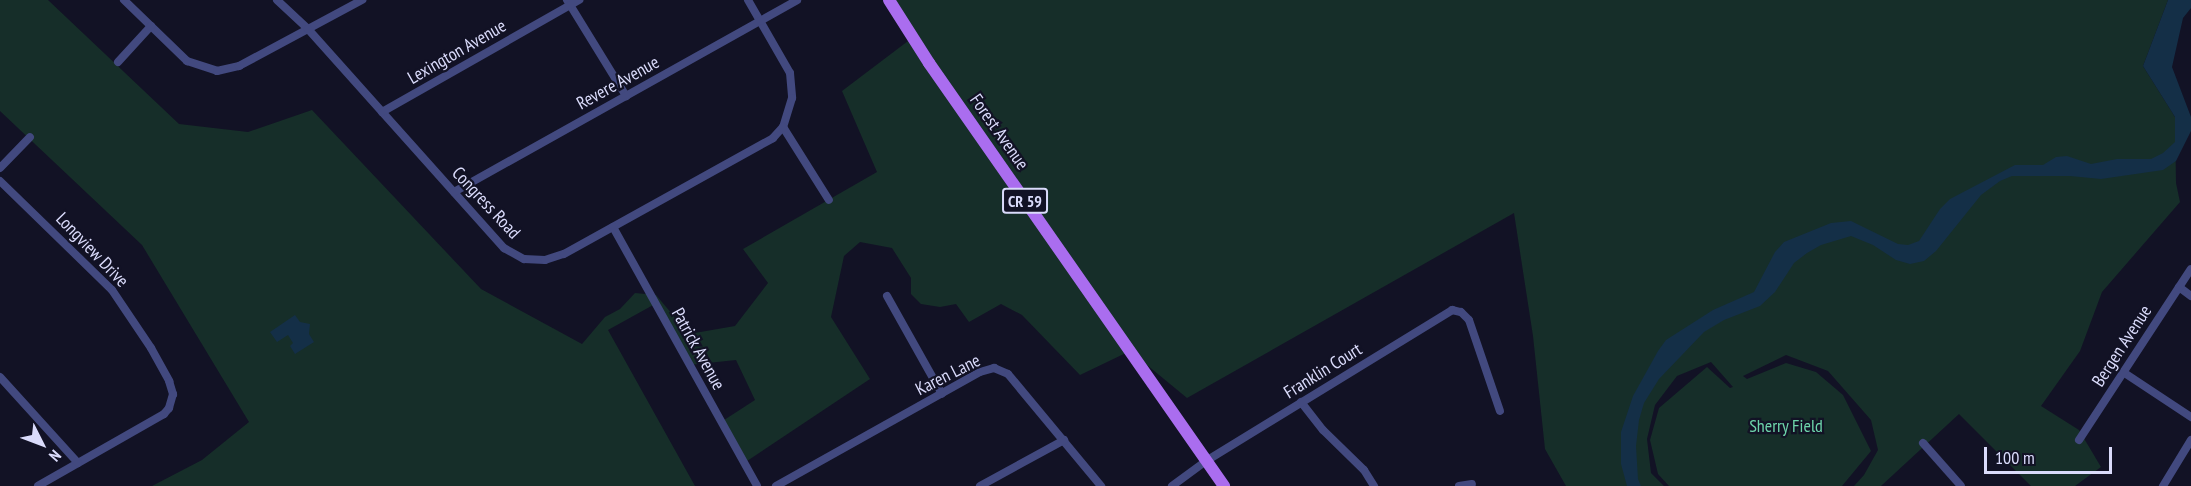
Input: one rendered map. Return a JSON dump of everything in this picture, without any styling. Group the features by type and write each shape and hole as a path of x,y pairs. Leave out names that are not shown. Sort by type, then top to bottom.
{"main road":[{"name":"Forest Avenue","path":"889,0 929,63 1206,461"},
{"name":"CR 59","path":"1206,461 1224,486"}],"street":[{"path":"124,0 187,62 217,71 239,66 362,0"},
{"name":"Congress Road","path":"278,0 308,29 504,248 524,259 554,258 772,138 783,127"},
{"name":"Lexington Avenue","path":"382,112 568,2 579,0"},
{"path":"748,0 790,73 792,98 783,127 829,200"},
{"name":"Revere Avenue","path":"454,192 796,0"},
{"path":"568,2 626,96"},
{"path":"118,62 151,26"},
{"path":"0,168 30,137"},
{"name":"Longview Drive","path":"0,180 100,277 123,305 172,387 172,401 164,414 78,463"},
{"name":"Patrick Avenue","path":"613,227 758,486"},
{"name":"Bergen Avenue","path":"2079,440 2191,269"},
{"path":"2179,287 2191,296"},
{"path":"887,296 942,393"},
{"name":"Franklin Court","path":"1172,486 1206,461 1447,311 1458,311 1468,320 1500,411"},
{"name":"Karen Lane","path":"776,486 987,369 1002,370 1008,374 1101,486"},
{"path":"2123,372 2191,417"},
{"path":"0,377 78,463 38,486"},
{"path":"1301,402 1323,430 1364,470 1374,486"},
{"path":"980,486 1064,440"},
{"path":"2163,486 2191,440"},
{"path":"1923,443 1961,486"},
{"path":"1459,486 1472,484"}],"green space":[{"name":"Sherry Field","path":"0,0 48,0 179,124 248,132 312,110 481,289 582,344 605,317 620,309 635,293 656,295 689,334 735,326 768,283 743,249 877,172 842,91 912,38 889,0 2168,0 2143,66 2175,117 2176,183 2180,202 2102,292 2080,351 2041,406 2079,430 2101,467 2075,486 2031,486 1959,414 1881,486 1854,486 1864,475 1878,450 1871,420 1828,371 1786,355 1743,376 1747,379 1786,363 1816,372 1843,395 1871,451 1842,486 1669,486 1658,474 1650,440 1659,408 1707,367 1730,388 1733,387 1711,362 1677,376 1655,405 1647,439 1651,473 1664,486 1566,486 1545,449 1533,336 1514,213 1187,398 1130,351 1080,375 1022,315 1001,304 969,322 956,304 940,307 921,304 911,294 911,278 892,248 860,242 844,256 831,317 870,379 744,463 721,422 755,400 736,360 689,365 655,304 608,330 695,486 152,486 202,460 249,422 142,245 0,111"}],"water":[{"path":"2168,0 2191,0 2191,8 2183,18 2172,67 2191,117 2191,131 2176,161 2163,170 2101,179 2070,176 2012,176 2000,181 1981,195 1936,251 1924,261 1910,264 1896,260 1873,245 1851,236 1821,245 1807,253 1794,263 1775,292 1760,306 1724,320 1704,332 1659,379 1644,403 1639,420 1636,446 1638,479 1641,486 1627,486 1621,464 1621,432 1633,396 1658,351 1666,340 1713,310 1754,292 1775,252 1784,242 1831,223 1851,221 1898,244 1908,245 1919,241 1940,209 1950,199 2015,165 2043,165 2056,157 2067,156 2091,164 2117,159 2151,159 2163,153 2175,142 2175,117 2143,66"},
{"path":"295,315 300,322 310,324 309,334 314,342 295,354 290,346 293,343 288,335 277,342 270,332"}]}
